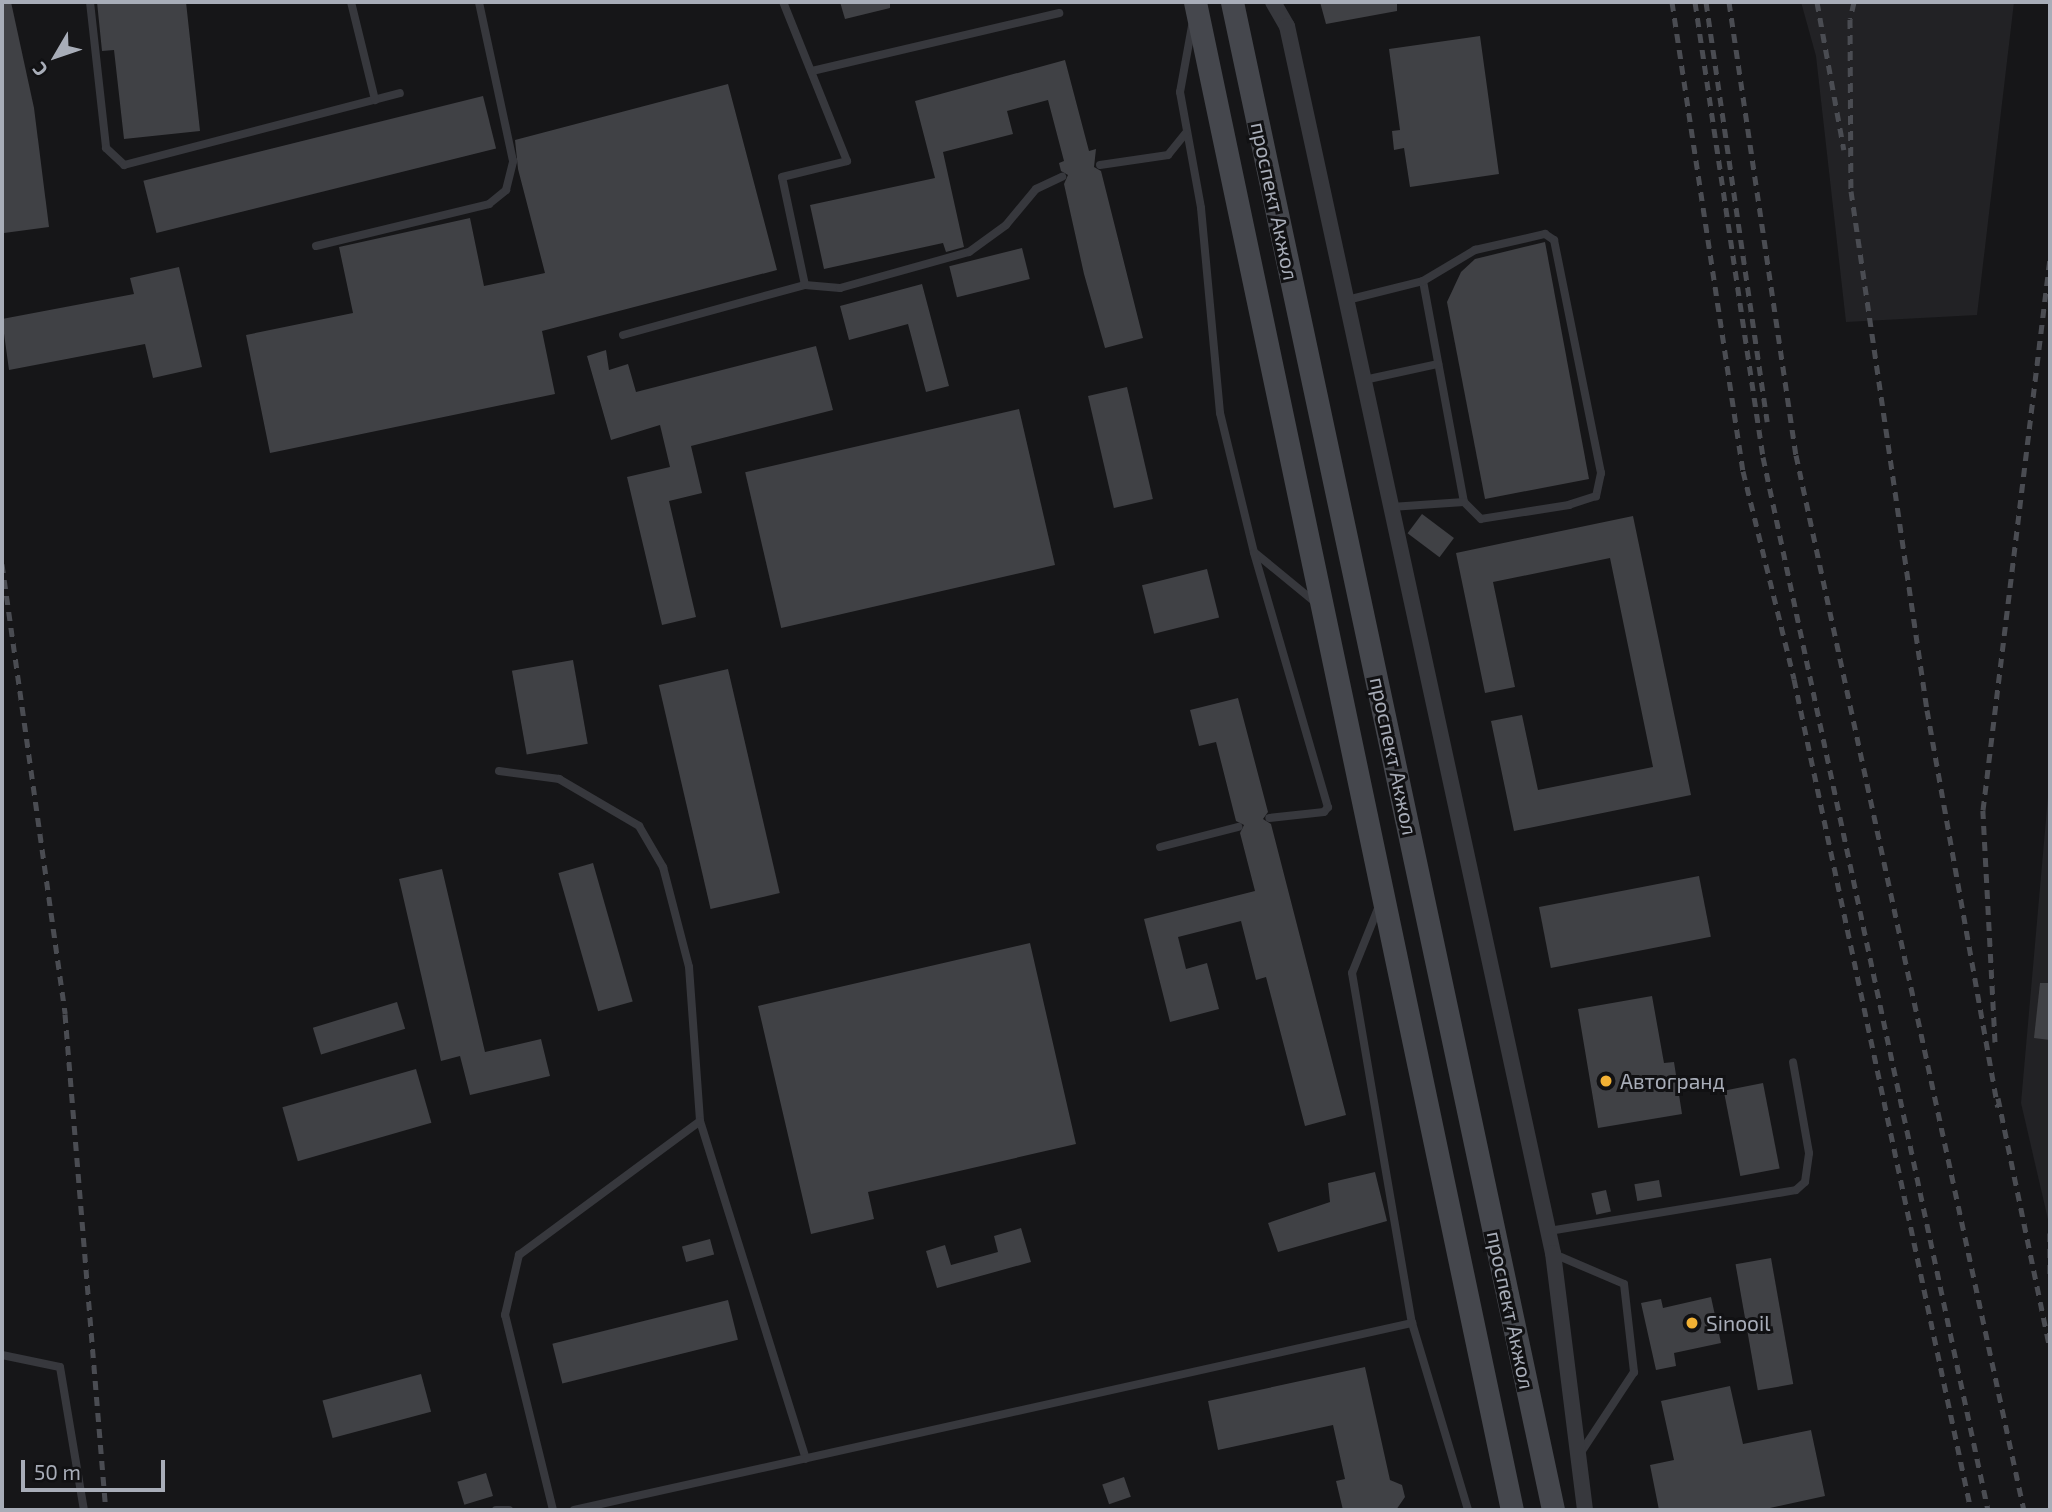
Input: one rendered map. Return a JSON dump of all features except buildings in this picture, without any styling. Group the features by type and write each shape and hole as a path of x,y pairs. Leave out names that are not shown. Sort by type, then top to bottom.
{"main road":[{"name":"проспект Акжол","path":"1231,2 1402,790 1553,1510"},
{"name":"проспект Акжол","path":"1195,4 1512,1510"},
{"path":"1364,800 1402,790"}],"street":[{"path":"1273,2 1287,26"},
{"path":"1283,2 1549,1231 1585,1510"}],"lane":[{"path":"90,2 106,148 124,165 400,93"},
{"path":"351,2 375,100"},
{"path":"316,246 489,204 506,190 513,162 479,2"},
{"path":"783,2 848,161 782,177 805,285"},
{"path":"1195,4 1180,92 1201,208 1220,413 1254,552 1328,807 1324,812 1269,818"},
{"path":"811,72 1059,13"},
{"path":"1100,165 1168,155 1186,133"},
{"path":"623,335 805,285 840,288 969,252 1006,225 1036,189 1062,177"},
{"path":"1346,300 1423,281 1475,250 1545,234 1554,240 1601,473 1596,496 1569,505 1480,519 1464,502 1423,281"},
{"path":"1364,380 1438,364"},
{"path":"1391,507 1464,502"},
{"path":"1254,552 1324,609"},
{"path":"499,771 559,779 639,826 663,867 689,967 700,1121 806,1459"},
{"path":"1160,847 1238,827"},
{"path":"1384,894 1352,973 1412,1322 1468,1510"},
{"path":"1549,1231 1797,1190 1805,1182 1809,1153 1793,1062"},
{"path":"553,1510 505,1315 519,1255 700,1121"},
{"path":"1553,1253 1624,1284 1634,1372 1578,1457"},
{"path":"574,1510 1412,1322"},
{"path":"2,1355 60,1367 84,1510"},
{"path":"496,1510 509,1510"}],"shaded area":[{"path":"1801,2 2014,2 1977,315 1846,322 1816,56"},
{"path":"2050,774 2050,1228 2021,1103"}],"railway":[{"path":"1672,2 1743,471 1794,679 1971,1510"},
{"path":"1695,2 1763,457 1988,1510"},
{"path":"1706,2 1767,422"},
{"path":"1729,2 1796,455 2024,1510"},
{"path":"1817,2 1844,150"},
{"path":"1854,2 1850,19 1851,191 1927,710 1998,1107"},
{"path":"1995,1042 1983,810 2050,258"},
{"path":"2,564 65,1014 106,1510"},
{"path":"1998,1098 2050,1348"},
{"path":"2050,1233 2050,1278"}],"place":[{"name":"Автогранд","path":"1606,1081"},
{"name":"Sinooil","path":"1692,1323"}]}
